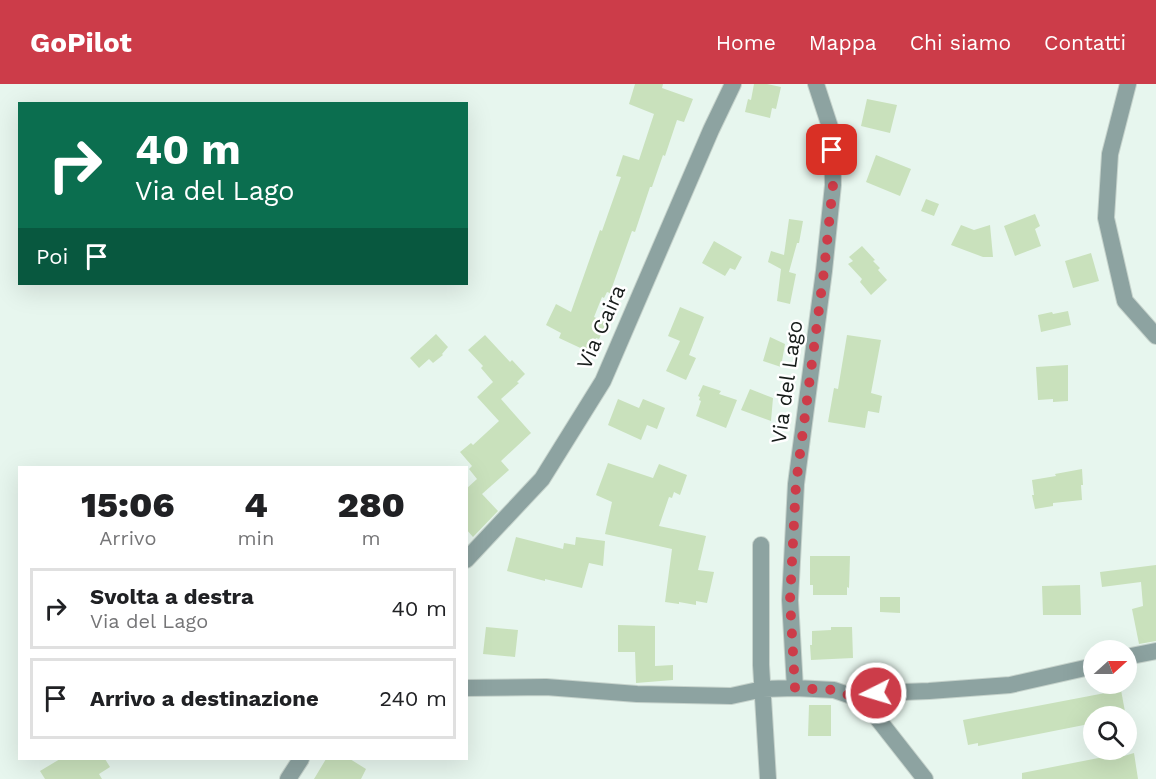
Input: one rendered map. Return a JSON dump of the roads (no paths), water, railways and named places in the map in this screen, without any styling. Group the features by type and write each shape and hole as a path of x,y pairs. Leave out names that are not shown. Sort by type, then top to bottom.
{"street":[{"name":"Via Caira","path":"468,558 542,478 603,381 733,84"},
{"name":"Via del Lago","path":"795,688 790,600 796,484 833,185 832,133 816,84"},
{"path":"1128,84 1110,154 1106,218 1125,300 1156,336"},
{"path":"761,545 761,665 768,779"},
{"path":"1137,655 1156,651"},
{"path":"863,700 876,693 1011,685 1083,669"},
{"path":"468,688 546,687 637,694 731,696 763,689 834,690 863,700 925,779"},
{"path":"288,779 300,760"}]}
